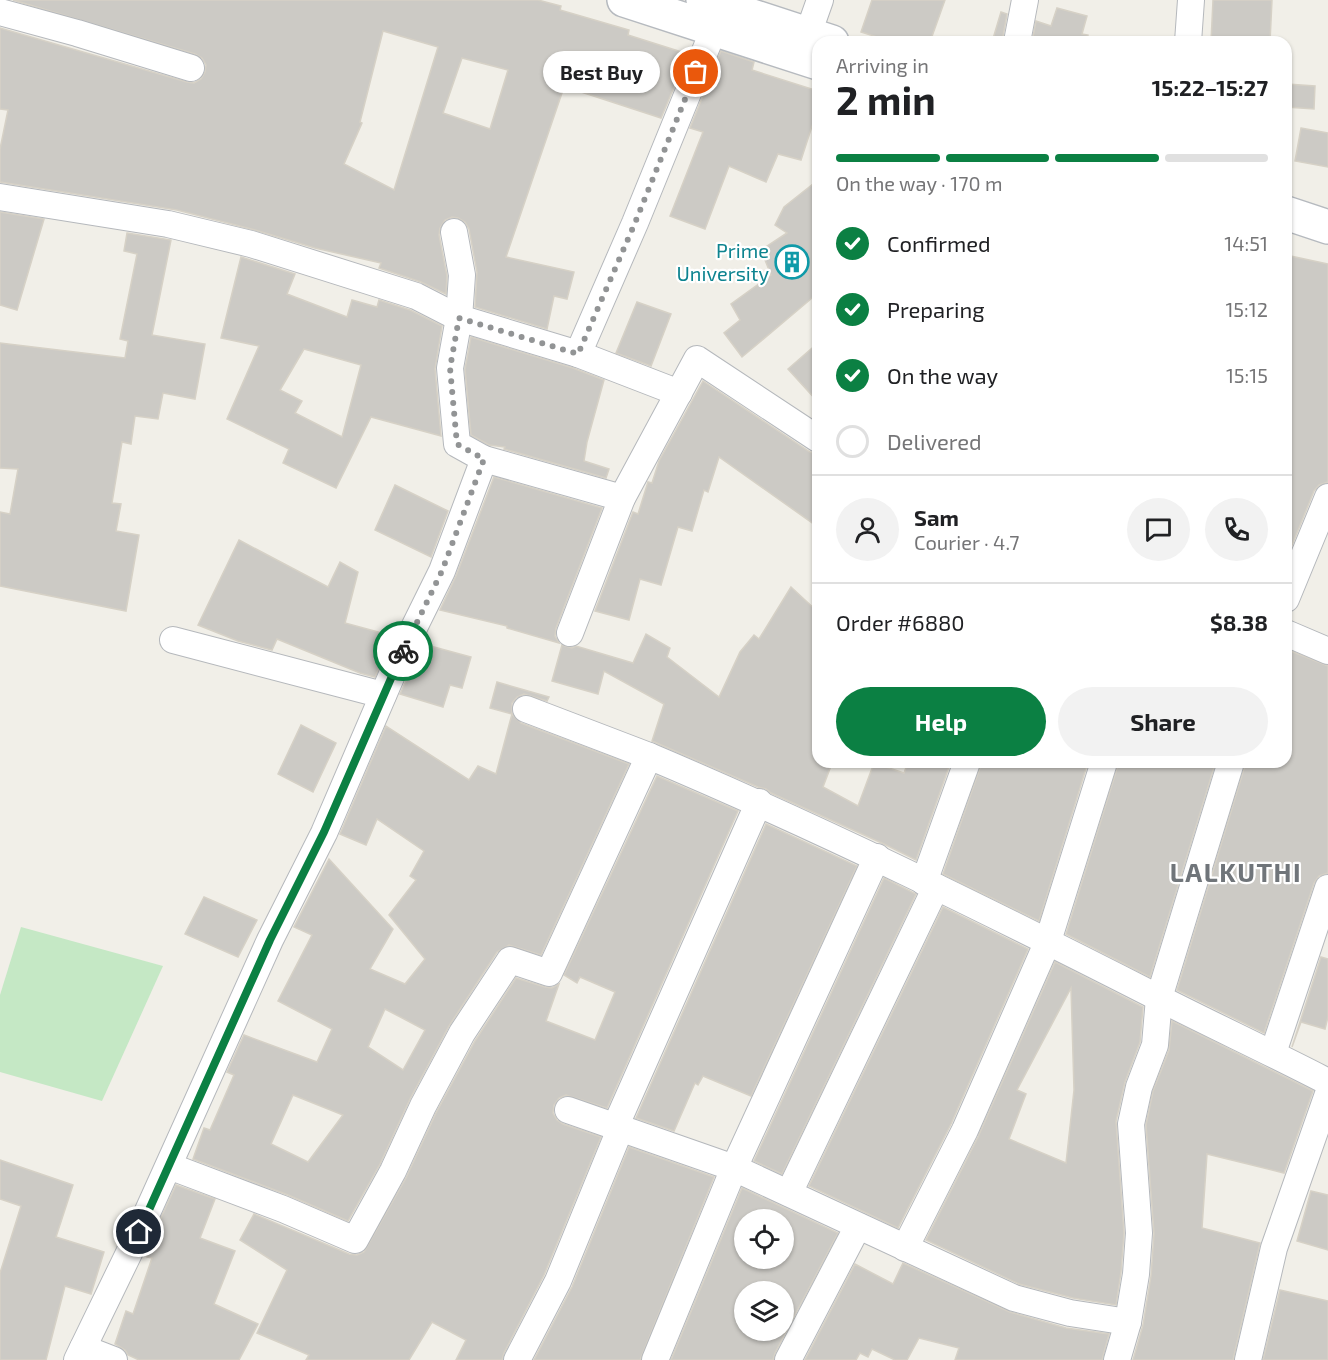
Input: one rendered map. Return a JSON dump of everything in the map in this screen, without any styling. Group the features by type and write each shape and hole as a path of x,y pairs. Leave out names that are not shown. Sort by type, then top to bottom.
{"main road":[{"path":"624,0 708,15 812,44"},
{"path":"1292,207 1328,204"},
{"path":"1292,211 1328,227"}],"street":[{"path":"819,36 820,0"},
{"path":"1188,36 1191,0"},
{"path":"1017,36 1020,1"},
{"path":"0,12 191,68"},
{"path":"578,354 635,223 708,15"},
{"path":"0,197 168,224 251,244 416,296 459,318 578,354 679,393"},
{"path":"454,232 462,275 459,318 450,368 457,444 484,459 622,498"},
{"path":"570,633 622,498 697,359 812,435"},
{"path":"114,1360 80,1354 169,1166 270,940 324,832 383,695 442,571 484,459"},
{"path":"1292,584 1328,497"},
{"path":"1292,636 1328,651"},
{"path":"173,640 383,695"},
{"path":"526,709 649,756 759,802 1048,940 1159,999 1328,1082"},
{"path":"169,1166 283,1209 355,1240 393,1171 423,1106 462,1033 510,960 549,973 649,756"},
{"path":"789,1193 930,885 965,768"},
{"path":"905,1248 965,1130 1048,940 1102,768"},
{"path":"1117,1360 1128,1322 1136,1275 1139,1233 1131,1124 1139,1088 1155,1045 1159,999 1229,768"},
{"path":"517,1360 558,1281 619,1126 759,802"},
{"path":"655,1360 734,1168 877,857"},
{"path":"1273,1053 1328,888"},
{"path":"1248,1360 1274,1248 1328,1094"},
{"path":"568,1110 734,1168 1014,1298 1070,1313 1128,1322"},
{"path":"788,1360 858,1226"}],"green space":[{"path":"21,927 163,966 102,1101 0,1072 0,995"}],"building":[{"path":"13,0 538,0 561,6 560,10 629,30 628,35 688,54 661,118 572,89 571,92 563,90 506,257 574,272 567,299 554,296 547,329 475,307 477,272 469,229 465,222 458,218 452,217 445,220 440,228 439,235 447,276 446,294 421,282 379,268 381,263 315,248 177,210 0,182 0,149 8,110 0,109 0,28 194,83 201,79 206,65 202,58","holes":["383,31 438,47 394,190 344,164 362,123 360,122","462,58 508,70 490,129 443,113"]},
{"path":"872,0 945,0 932,36 874,36 861,32"},
{"path":"1213,0 1272,0 1270,36 1211,36"},
{"path":"1057,8 1087,16 1082,34 1088,36 1033,36 1036,21 1051,26"},
{"path":"1001,12 1007,14 1003,36 994,36"},
{"path":"721,51 754,62 752,70 812,89 812,126 801,160 778,154 766,182 729,166 705,229 670,216 703,132 690,128"},
{"path":"1292,84 1315,86 1314,109 1292,107"},
{"path":"1301,128 1328,133 1328,167 1295,161"},
{"name":"Prime University","path":"812,185 812,298 742,357 724,333 740,320 731,304 771,275 761,250 787,233 775,225 784,207"},
{"path":"0,212 44,219 17,310 0,305"},
{"path":"127,233 171,240 152,335 205,344 195,399 163,393 158,419 135,416 131,444 122,442 112,503 121,504 116,531 139,535 126,611 0,586 0,512 10,514 18,469 0,468 0,343 125,358 128,341 120,339 137,254 124,251"},
{"path":"1292,256 1328,264 1328,482 1319,485 1314,491 1292,545"},
{"path":"241,257 295,274 287,294 347,317 352,300 377,307 379,300 410,310 442,326 435,369 441,436 371,417 336,488 283,463 289,449 227,419 259,346 221,338","holes":["304,349 361,365 342,437 295,413 302,401 280,390"]},
{"path":"637,302 671,314 651,366 616,353"},
{"path":"471,337 573,368 604,380 584,461 609,469 606,478 504,449 505,447 489,445 471,435 465,369"},
{"path":"812,348 812,395 788,369"},
{"path":"703,381 812,452 812,523 719,457 708,492 704,490 692,531 678,527 661,585 640,579 629,620 595,611 633,512 638,514 648,482 652,483 659,461"},
{"path":"494,477 602,508 556,628 555,636 559,643 507,628 507,626 440,610 456,576"},
{"path":"395,485 448,511 431,557 375,530"},
{"path":"239,540 328,587 340,562 358,572 345,623 393,636 375,677 277,639 272,650 238,641 198,625"},
{"path":"791,587 812,606 812,768 830,768 823,787 858,806 872,768 889,768 904,773 906,768 949,768 916,860 766,789 652,741 664,704 604,671 598,694 552,681 562,645 572,648 576,646 633,663 646,634 670,648 667,657 719,697 740,652 754,635 759,639"},
{"path":"423,644 471,657 462,688 450,685 443,707 400,694"},
{"path":"1292,651 1328,666 1328,873 1319,876 1314,883 1264,1033 1177,990 1244,768 1292,768"},
{"path":"497,682 549,697 547,701 524,694 517,697 512,703 512,714 490,708"},
{"path":"512,714 521,723 629,764 541,955 509,945 497,952 449,1026 410,1099 380,1164 348,1221 288,1195 193,1159 204,1128 210,1130 234,1075 227,1072 244,1035 317,1062 332,1029 278,1001 312,935 294,927 329,859 393,929 370,969 405,984 425,959 389,915 416,880 410,876 424,851 377,819 366,845 340,834 386,726 469,780 478,766 496,774","holes":["385,1009 425,1030 403,1070 368,1047","293,1095 343,1115 308,1162 271,1144"]},
{"path":"301,725 336,743 313,792 278,774"},
{"path":"980,768 1086,768 1039,921 943,874"},
{"path":"1117,768 1214,768 1150,977 1066,934"},
{"path":"657,776 738,811 607,1108 566,1095 559,1098 554,1105 553,1113 557,1120 601,1137 544,1275 502,1360 456,1360 466,1340 432,1322 409,1360 306,1360 309,1355 257,1333 287,1270 240,1240 254,1214 349,1254 357,1255 364,1252 406,1178 436,1113 475,1041 516,978 552,988 559,984 546,1021 595,1040 615,992 580,977 577,983 564,975"},
{"path":"766,824 857,866 751,1096 703,1076 698,1085 695,1083 674,1131 636,1118"},
{"path":"884,878 916,894 782,1174 754,1161"},
{"path":"204,897 257,920 238,957 185,934"},
{"path":"943,907 1028,949 951,1124 898,1228 809,1186"},
{"path":"1321,957 1328,959 1328,1017 1325,1029 1301,1022 1292,1047"},
{"path":"1055,962 1143,1007 1140,1042 1125,1082 1116,1121 1124,1233 1116,1305 1073,1298 1019,1284 926,1240 978,1137","holes":["1071,988 1074,1090 1066,1163 1009,1139 1026,1094 1017,1090"]},
{"path":"1172,1021 1313,1091 1284,1173 1207,1154 1202,1228 1260,1243 1233,1360 1133,1360 1143,1325 1151,1276 1154,1234 1146,1125 1153,1091 1169,1050"},
{"path":"629,1147 714,1177 640,1360 534,1360 572,1287"},
{"path":"0,1160 73,1185 56,1237 104,1252 91,1294 65,1286 46,1360 0,1360 0,1273 21,1206 0,1199"},
{"path":"176,1185 215,1199 200,1238 235,1251 214,1304 258,1324 239,1360 139,1360 128,1355 125,1350 115,1344 126,1311 133,1314 152,1258 147,1257"},
{"path":"742,1188 787,1209 734,1209 734,1269 794,1269 794,1212 838,1233 794,1317 794,1281 734,1281 734,1341 781,1341 773,1360 671,1360"},
{"path":"1311,1191 1328,1195 1328,1250 1297,1241"},
{"path":"903,1263 1010,1312 1066,1328 1109,1334 1102,1360 955,1360 959,1348 919,1338 907,1360 895,1360 872,1349 868,1357 860,1353 856,1360 805,1360 855,1264 893,1284"},
{"path":"1280,1290 1328,1301 1328,1360 1263,1360"}],"way so far":[{"path":"403,651 442,571 484,459 457,444 450,368 459,318 578,354 635,223 696,72"}],"place":[{"name":"Best Buy","path":"696,72"},
{"name":"Prime University","path":"792,262"}],"district":[{"name":"LALKUTHI","path":"1236,871"}],"route":[{"path":"139,1232 270,940 324,832 403,651"}]}
